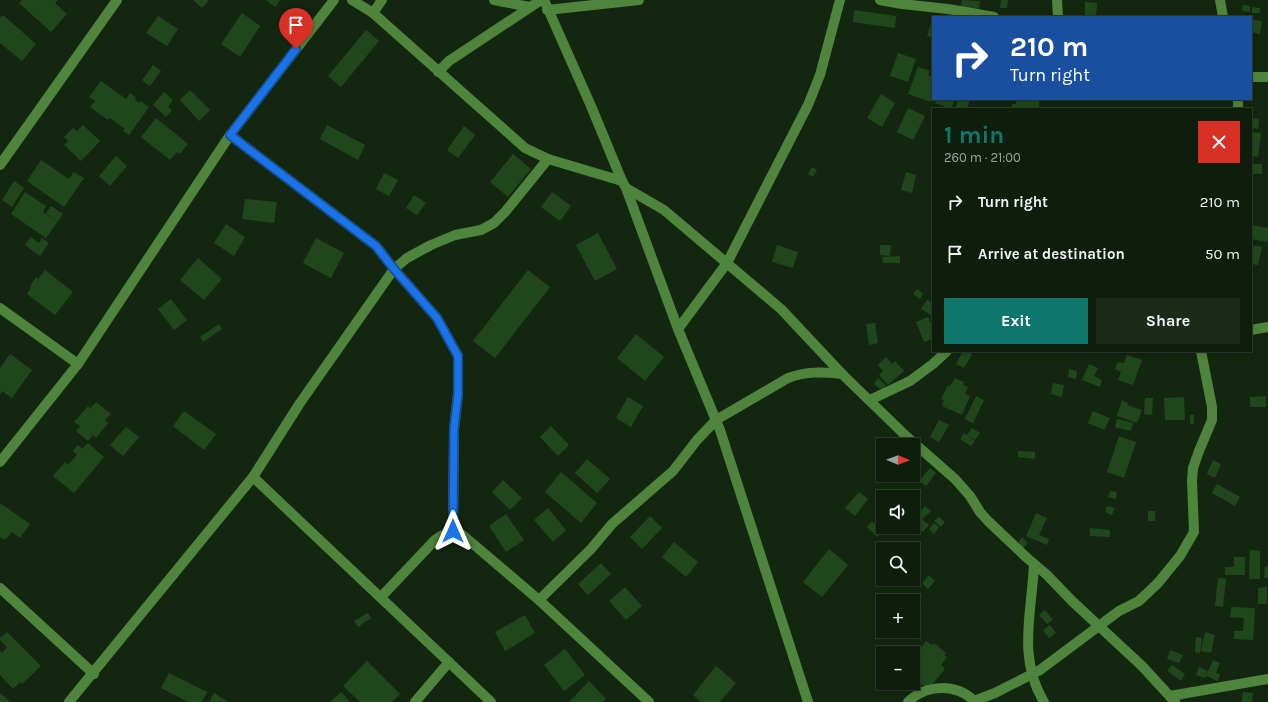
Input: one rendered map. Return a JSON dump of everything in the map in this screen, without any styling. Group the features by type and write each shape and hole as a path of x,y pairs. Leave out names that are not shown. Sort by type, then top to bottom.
{"street":[{"path":"0,165 117,0"},
{"path":"0,462 78,364 230,135 334,0"},
{"path":"352,0 373,13 525,148 548,159 624,184 664,210 727,263 780,309 842,374 906,436 955,479 970,496 980,512 988,521 1100,625 1173,699 1268,679"},
{"path":"373,13 382,0"},
{"path":"494,0 530,7"},
{"path":"438,72 449,61 530,7 544,3 639,0"},
{"path":"678,329 727,263 808,106 820,75 840,0"},
{"path":"880,0 988,16"},
{"path":"1057,0 1058,16"},
{"path":"1220,0 1223,16"},
{"path":"544,3 591,106 624,184 678,329 720,430 808,702"},
{"path":"1252,77 1268,77"},
{"path":"230,135 376,246 437,318 458,356 458,394 454,429 453,531"},
{"path":"69,702 94,674 253,477 300,403 394,269 407,258 431,244 455,235 481,230 494,223 505,212 548,159"},
{"path":"0,308 78,364"},
{"path":"1252,330 1268,327"},
{"path":"870,400 910,381 933,364 946,352"},
{"path":"908,702 912,698 927,690 939,688 955,689 970,696 975,702 995,693 1051,663 1119,611 1140,601 1158,583 1180,556 1194,532 1192,481 1194,468 1199,451 1212,420 1212,407 1202,352"},
{"path":"539,600 591,549 612,524 673,471 697,440 716,420 788,378 818,372 842,374"},
{"path":"253,477 491,702"},
{"path":"381,597 435,540 444,534 453,531 459,532 539,600 649,702"},
{"path":"1034,564 1034,584 1028,630 1028,650 1031,674 1039,695 1044,702"},
{"path":"0,588 94,674"},
{"path":"415,702 449,662"}],"building":[{"path":"22,0 58,0 55,3 67,14 51,32 19,3"},
{"path":"193,0 209,0 202,8"},
{"path":"266,0 280,0 275,7"},
{"path":"962,0 980,1 979,10 961,8"},
{"path":"1001,0 1008,0 1007,8 1000,8"},
{"path":"1085,2 1097,3 1096,16 1085,16"},
{"path":"1243,5 1250,6 1250,12 1242,11"},
{"path":"1252,7 1260,8 1260,13 1252,13"},
{"path":"854,10 896,16 895,28 853,22"},
{"path":"242,13 260,26 240,57 221,44"},
{"path":"3,15 36,44 22,61 0,43 0,18"},
{"path":"158,16 178,29 167,46 146,33"},
{"path":"1252,19 1262,21 1260,34 1252,32"},
{"path":"932,20 932,38 927,36"},
{"path":"366,30 379,41 341,87 328,76"},
{"path":"898,53 916,59 908,82 890,76"},
{"path":"153,65 161,71 150,86 142,80"},
{"path":"918,67 930,71 928,75 932,77 931,102 908,94"},
{"path":"101,81 126,99 130,93 139,103 140,101 149,107 129,135 123,131 125,129 110,118 108,120 90,107 95,101 89,97"},
{"path":"190,90 210,110 199,121 180,100"},
{"path":"164,92 173,100 168,107 172,110 166,117 153,105"},
{"path":"881,94 895,103 882,127 867,118"},
{"path":"936,100 955,100 951,108 935,103"},
{"path":"958,100 970,100 967,108 955,108"},
{"path":"1016,100 1039,100 1039,108 1012,108 1012,104 1016,104"},
{"path":"908,108 925,116 913,140 897,132"},
{"path":"156,118 188,144 180,154 177,152 170,160 141,137"},
{"path":"1252,118 1259,119 1258,129 1252,128"},
{"path":"83,125 100,141 81,161 64,145 68,141 64,137 73,128 77,131"},
{"path":"327,125 365,145 358,160 320,139"},
{"path":"464,126 475,135 458,158 447,150"},
{"path":"1252,132 1261,133 1258,157 1252,156"},
{"path":"513,154 531,169 508,197 490,182"},
{"path":"116,156 127,166 110,186 99,176"},
{"path":"41,160 69,179 74,172 84,178 64,207 27,181"},
{"path":"1252,164 1262,164 1262,174 1252,174"},
{"path":"812,167 817,170 813,177 808,174"},
{"path":"906,172 916,175 912,193 901,190"},
{"path":"384,173 398,180 389,196 376,189"},
{"path":"14,181 24,188 12,207 2,200"},
{"path":"25,192 46,206 43,212 56,221 46,213 51,206 63,214 46,238 11,214"},
{"path":"552,192 571,206 560,221 541,207"},
{"path":"414,195 426,203 417,215 406,208"},
{"path":"245,199 277,202 274,223 242,219"},
{"path":"226,224 245,237 234,256 214,243"},
{"path":"1252,225 1268,228 1268,242 1252,239"},
{"path":"598,233 617,269 595,281 576,245"},
{"path":"31,237 39,243 42,238 49,243 40,256 25,245"},
{"path":"316,238 344,253 331,278 303,263"},
{"path":"777,245 798,252 793,268 772,262"},
{"path":"880,245 891,245 890,256 880,255"},
{"path":"1252,245 1262,247 1258,265 1252,264"},
{"path":"900,256 900,263 883,263 882,257"},
{"path":"198,258 222,279 204,300 180,280"},
{"path":"45,270 73,292 55,315 27,294 36,277 38,279"},
{"path":"528,270 550,287 495,358 473,341"},
{"path":"917,289 923,294 920,299 913,294"},
{"path":"171,299 187,320 174,330 158,309"},
{"path":"927,300 932,302 932,315 921,309"},
{"path":"928,317 932,326 932,339 924,342 916,322"},
{"path":"875,323 878,343 869,345 866,324"},
{"path":"219,324 222,329 203,342 200,337"},
{"path":"636,334 664,357 645,381 617,358"},
{"path":"962,352 969,352 972,354 964,368 956,364"},
{"path":"10,354 32,370 12,398 2,391 0,395 0,368"},
{"path":"1127,355 1142,360 1133,385 1118,380 1121,372 1115,369 1118,362 1124,363"},
{"path":"886,357 892,364 895,361 904,371 888,385 879,375 883,371 878,365"},
{"path":"1089,364 1098,368 1094,376 1102,380 1100,387 1082,380"},
{"path":"1069,369 1077,371 1076,379 1068,377"},
{"path":"878,378 886,385 882,391 874,384"},
{"path":"955,378 964,382 963,385 968,387 965,394 970,396 962,415 942,406 944,400 941,399 948,385 950,386"},
{"path":"1053,383 1064,385 1062,397 1051,394"},
{"path":"976,396 984,400 973,423 965,419"},
{"path":"1266,396 1266,407 1250,407 1250,397"},
{"path":"628,397 643,406 631,427 616,418"},
{"path":"1184,397 1185,420 1165,420 1164,398"},
{"path":"1145,398 1153,398 1152,415 1144,414"},
{"path":"1122,400 1128,403 1127,405 1142,410 1137,423 1117,416"},
{"path":"96,402 111,414 105,420 108,423 96,438 93,435 88,441 76,431 80,426 74,422 88,406 90,409"},
{"path":"184,411 216,434 204,450 173,426"},
{"path":"1093,411 1110,418 1104,430 1088,423"},
{"path":"1190,415 1194,415 1194,424 1190,424"},
{"path":"1117,419 1133,423 1131,431 1115,427"},
{"path":"939,420 949,425 939,442 930,437"},
{"path":"551,426 569,445 558,456 540,437"},
{"path":"126,427 139,437 123,456 110,445"},
{"path":"972,428 980,433 975,440 967,435"},
{"path":"964,433 975,441 971,446 960,439"},
{"path":"1119,436 1136,442 1124,478 1107,472"},
{"path":"88,443 104,457 74,493 53,476 65,462 68,465 77,455 73,451 78,445 82,449"},
{"path":"1018,451 1035,452 1035,459 1018,457"},
{"path":"587,459 610,479 597,493 575,473"},
{"path":"1213,460 1221,464 1215,478 1207,474"},
{"path":"930,468 936,473 926,486 920,482"},
{"path":"561,472 597,503 581,523 545,492"},
{"path":"503,480 522,498 510,510 492,492"},
{"path":"1217,484 1240,497 1235,506 1212,493"},
{"path":"1110,491 1117,492 1116,499 1108,497"},
{"path":"859,492 868,499 855,516 845,508"},
{"path":"0,503 30,524 20,538 12,532 5,540 0,537"},
{"path":"925,506 931,511 922,519 929,525 923,532 920,529 920,511"},
{"path":"1107,506 1115,508 1112,515 1105,512"},
{"path":"548,508 566,530 553,542 534,520"},
{"path":"1148,511 1155,511 1155,521 1148,521"},
{"path":"1036,513 1047,518 1039,535 1049,539 1047,545 1026,536"},
{"path":"506,514 524,540 506,552 489,526"},
{"path":"650,516 662,528 642,549 630,537"},
{"path":"939,517 945,522 941,527 934,521"},
{"path":"872,521 876,525 876,534 880,534 877,537 867,527"},
{"path":"934,523 939,527 934,534 929,529"},
{"path":"1090,528 1110,530 1110,537 1090,536"},
{"path":"1022,537 1028,543 1022,549 1017,544"},
{"path":"674,542 698,562 686,577 662,557"},
{"path":"829,549 848,565 822,597 803,582"},
{"path":"1250,550 1260,551 1260,579 1249,579"},
{"path":"1234,557 1245,557 1245,575 1225,575 1225,567 1234,567"},
{"path":"601,563 611,574 588,595 578,584"},
{"path":"1265,566 1268,566 1268,578 1264,578"},
{"path":"929,575 935,581 928,589 922,583"},
{"path":"1218,578 1226,579 1223,607 1215,606"},
{"path":"625,587 642,606 626,620 609,601"},
{"path":"1267,587 1267,604 1258,604 1258,588"},
{"path":"1231,607 1255,608 1253,640 1234,639 1234,631 1243,631 1244,618 1230,617"},
{"path":"1045,610 1053,620 1047,624 1039,615"},
{"path":"368,613 371,618 358,627 354,621"},
{"path":"525,615 535,633 505,651 495,632"},
{"path":"1050,625 1056,633 1049,638 1043,630"},
{"path":"7,632 41,666 22,684 20,682 13,689 0,675 0,651 2,653 7,647 0,640 0,638"},
{"path":"1205,632 1215,635 1211,653 1201,651"},
{"path":"1196,637 1202,638 1200,653 1195,652"},
{"path":"926,641 932,645 934,643 946,653 944,655 947,657 941,665 945,669 931,686 929,684 926,688 920,683 920,649"},
{"path":"565,649 585,675 564,691 544,665"},
{"path":"1170,650 1183,655 1179,663 1167,659"},
{"path":"1213,660 1220,663 1216,673 1220,674 1218,681 1206,676"},
{"path":"367,661 400,694 392,702 360,702 343,686"},
{"path":"1172,665 1185,674 1181,681 1167,671"},
{"path":"716,666 736,683 720,702 701,702 693,695"},
{"path":"1199,667 1208,671 1205,678 1196,675"},
{"path":"169,673 207,692 202,702 188,702 161,688"},
{"path":"589,681 606,699 603,702 569,702"},
{"path":"341,692 350,702 330,702"},
{"path":"1243,692 1253,693 1252,702 1242,702"},
{"path":"0,693 10,702 0,702"},
{"path":"214,693 228,702 209,702"}],"route":[{"path":"296,49 230,135 376,246 437,318 450,341 458,356 458,394 454,429 453,531"}]}
